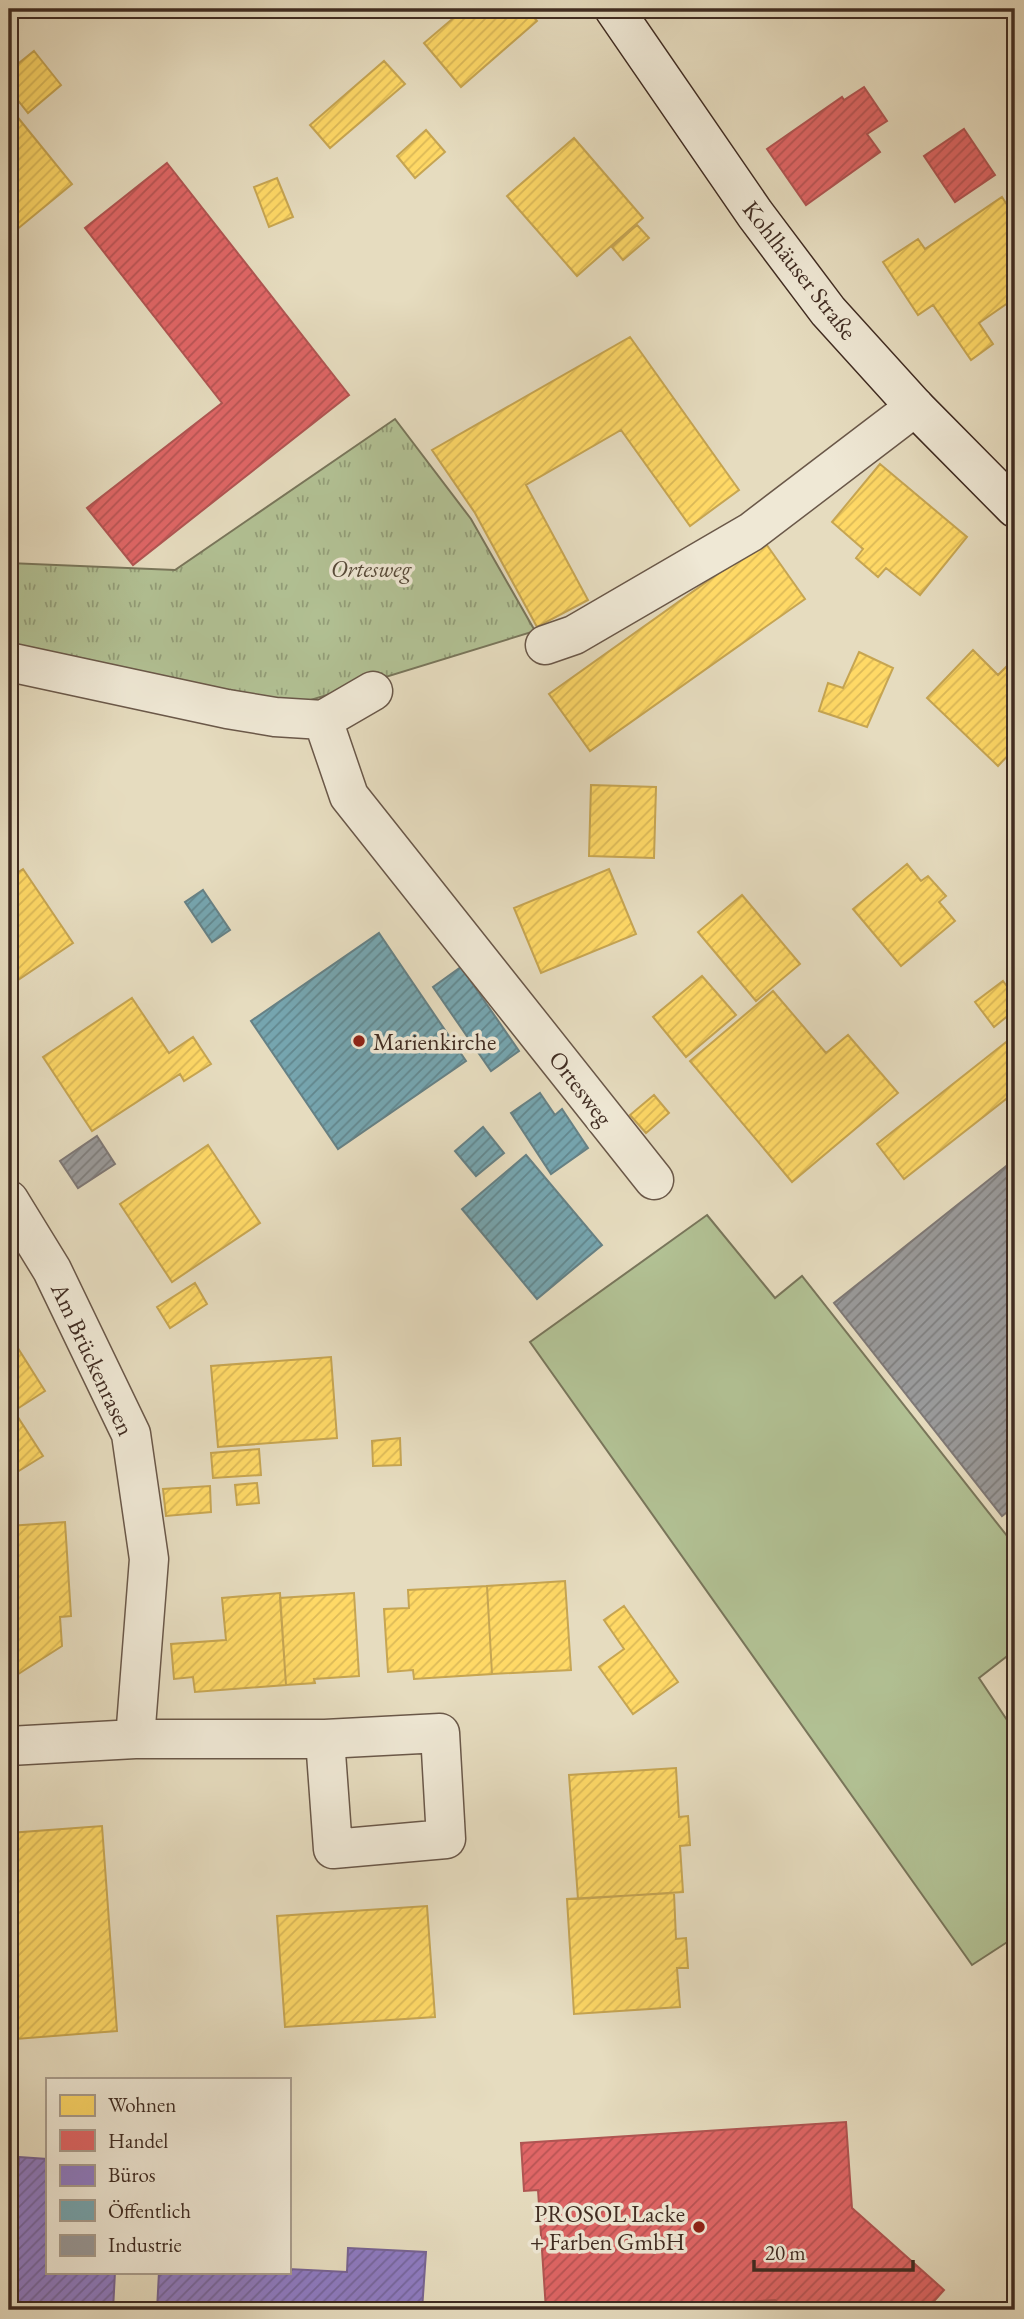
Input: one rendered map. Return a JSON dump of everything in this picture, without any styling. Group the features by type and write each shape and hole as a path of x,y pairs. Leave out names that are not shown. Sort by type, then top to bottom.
{"street":[{"name":"Kohlhäuser Straße","path":"614,9 755,214 808,286 915,407 1015,508"},
{"path":"545,645 574,635 751,532 915,407"},
{"path":"9,662 275,717 323,720 373,691"},
{"name":"Ortesweg","path":"323,720 349,796 654,1180"},
{"name":"Am Brückenrasen","path":"9,1200 52,1270 131,1434 149,1559 135,1739"},
{"path":"9,1746 135,1739 325,1739"}],"green space":[{"name":"Ortesweg","path":"395,419 471,519 535,631 301,703 9,651 9,563 175,570"},
{"path":"707,1215 775,1298 802,1276 1015,1546 1015,1650 979,1678 1015,1732 1015,1937 972,1965 530,1342"}],"building: Wohnen":[{"path":"464,9 527,9 537,21 461,87 424,43"},
{"path":"34,51 61,85 28,113 9,89 9,71"},
{"path":"384,61 405,84 330,148 310,125"},
{"path":"15,114 72,184 9,236 9,118"},
{"path":"426,130 445,152 415,178 397,156"},
{"path":"574,138 643,218 577,276 507,196"},
{"path":"277,178 293,217 269,227 254,187"},
{"path":"1002,197 1015,217 1015,298 979,323 993,344 971,360 933,305 918,315 883,262 918,239 925,249"},
{"path":"637,225 649,238 623,260 612,247"},
{"path":"630,337 739,490 690,526 621,430 526,485 588,600 537,627 475,513 432,450"},
{"path":"880,464 967,537 920,595 886,568 878,577 856,558 863,549 832,522"},
{"path":"764,541 805,599 590,751 549,694"},
{"path":"973,650 998,675 1015,658 1015,748 998,766 927,698"},
{"path":"859,652 893,668 867,727 819,711 828,683 843,688"},
{"path":"591,785 656,787 654,858 589,856"},
{"path":"907,864 921,881 928,876 946,896 939,902 955,921 901,966 853,909"},
{"path":"23,869 73,943 9,986 9,878"},
{"path":"609,869 636,934 541,973 514,908"},
{"path":"742,895 800,964 756,1001 698,932"},
{"path":"702,976 736,1015 686,1057 653,1017"},
{"path":"1003,981 1015,997 1015,1010 994,1027 975,1002"},
{"path":"773,991 826,1053 848,1035 898,1093 792,1182 690,1061"},
{"path":"132,998 169,1053 193,1037 211,1064 184,1081 180,1074 92,1131 43,1057"},
{"path":"1015,1035 1015,1092 904,1179 877,1144"},
{"path":"654,1095 669,1113 646,1133 630,1115"},
{"path":"208,1145 260,1223 172,1282 120,1204"},
{"path":"195,1283 207,1304 170,1328 157,1307"},
{"path":"9,1334 45,1391 14,1411 43,1456 9,1477"},
{"path":"331,1357 337,1438 218,1447 211,1366"},
{"path":"400,1438 401,1465 373,1466 372,1441"},
{"path":"259,1449 261,1475 213,1478 211,1453"},
{"path":"257,1483 259,1503 237,1505 235,1485"},
{"path":"210,1486 211,1512 166,1516 163,1489"},
{"path":"65,1522 71,1616 60,1617 62,1646 9,1680 9,1526"},
{"path":"565,1581 571,1670 492,1674 487,1586"},
{"path":"487,1586 492,1674 414,1679 413,1670 388,1672 384,1609 409,1608 408,1590"},
{"path":"280,1593 286,1685 195,1692 193,1677 174,1679 171,1644 226,1640 222,1598"},
{"path":"354,1593 359,1676 314,1679 315,1683 286,1685 280,1598"},
{"path":"624,1606 678,1682 633,1714 599,1667 624,1649 604,1620"},
{"path":"676,1768 679,1817 688,1816 690,1845 680,1846 683,1892 578,1899 569,1775"},
{"path":"102,1826 117,2031 16,2039 9,1944 9,1833"},
{"path":"674,1893 676,1939 686,1938 688,1968 677,1968 680,2007 574,2014 567,1899"},
{"path":"427,1906 435,2017 285,2027 277,1916"}],"building: Handel":[{"path":"864,87 887,121 867,134 880,152 806,205 767,149 842,97 844,100"},
{"path":"964,129 995,175 955,202 924,156"},
{"path":"167,163 349,395 133,565 87,508 222,403 85,228"},
{"path":"846,2122 852,2208 944,2290 926,2310 786,2310 775,2300 620,2310 546,2310 538,2190 524,2191 521,2143"}],"building: Büros":[{"path":"19,2157 46,2159 46,2274 115,2274 113,2310 9,2310 9,2249 13,2249"},
{"path":"348,2248 426,2252 422,2310 157,2310 159,2274 290,2274 290,2269 347,2272"}],"building: Öffentlich":[{"path":"203,890 230,930 212,942 185,902"},
{"name":"Marienkirche","path":"379,933 466,1061 338,1149 251,1021"},
{"path":"461,967 519,1051 491,1071 433,987"},
{"path":"540,1093 555,1115 562,1109 588,1148 551,1174 511,1113"},
{"path":"483,1127 504,1153 476,1176 455,1151"},
{"path":"526,1155 602,1245 537,1299 462,1209"}],"building: Industrie":[{"path":"97,1136 115,1164 78,1188 60,1161"},
{"path":"1015,1159 1015,1506 1002,1516 834,1303"}],"place":[{"name":"Marienkirche","path":"359,1041"},
{"name":"PROSOL Lacke + Farben GmbH","path":"699,2227"}]}
